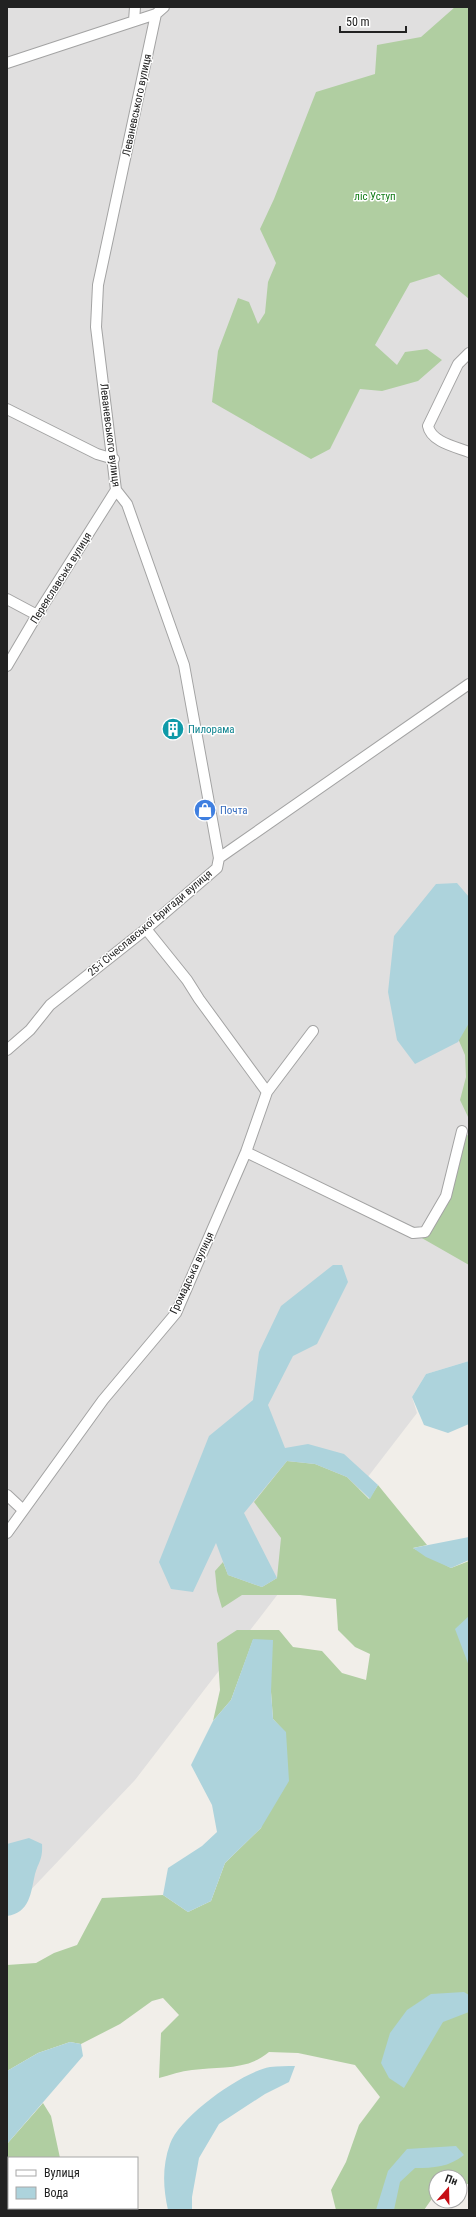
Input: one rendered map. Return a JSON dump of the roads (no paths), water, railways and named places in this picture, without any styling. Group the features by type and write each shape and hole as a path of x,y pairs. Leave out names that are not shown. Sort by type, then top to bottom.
{"street":[{"path":"134,21 135,7"},
{"path":"7,63 156,14 164,7"},
{"name":"Леваневського вулиця","path":"156,14 98,292 96,327 114,459 116,490 126,504 184,665 219,858"},
{"path":"469,353 458,364 428,426 431,435 469,452"},
{"path":"7,409 97,454 114,459"},
{"name":"Переяславська вулиця","path":"7,666 37,614 116,490"},
{"path":"7,599 37,614"},
{"name":"25-ї Січеславської Бригади вулиця","path":"7,1050 30,1030 50,1005 146,929 217,868 219,858 469,684"},
{"path":"146,929 187,980 199,999 267,1092"},
{"name":"Громадська вулиця","path":"7,1533 103,1400 176,1313 246,1152 267,1092 313,1031"},
{"path":"246,1152 413,1233 425,1232 446,1196 462,1131"},
{"path":"7,1495 23,1510"}],"water":[{"path":"457,883 469,897 469,1023 458,1042 415,1064 397,1040 388,992 394,936 436,884"},
{"path":"333,1265 342,1265 348,1282 317,1344 293,1356 268,1405 285,1448 308,1444 344,1454 378,1485 370,1499 347,1477 315,1464 287,1461 244,1513 277,1578 262,1587 228,1575 216,1543 193,1592 171,1589 159,1562 209,1436 253,1400 259,1352 281,1306"},
{"path":"469,1361 469,1424 448,1433 424,1425 412,1397 426,1374"},
{"path":"469,1537 469,1560 451,1568 426,1557 413,1548"},
{"path":"469,1616 469,1666 455,1629"},
{"path":"253,1639 273,1640 271,1692 273,1719 286,1732 289,1781 261,1828 225,1863 211,1901 188,1912 163,1895 168,1868 202,1846 217,1832 212,1805 191,1765 213,1721 231,1700"},
{"path":"29,1838 42,1844 41,1857 28,1901 21,1911 7,1916 7,1844"},
{"path":"464,1992 469,1995 469,2012 443,2022 404,2088 389,2078 381,2063 390,2033 407,2010 431,1994"},
{"path":"70,2042 81,2044 83,2056 7,2144 7,2071 38,2053"},
{"path":"295,2066 289,2082 265,2094 219,2124 199,2158 192,2197 192,2210 168,2210 164,2185 167,2152 176,2133 186,2121 213,2097 244,2077 270,2067"},
{"path":"456,2146 464,2155 453,2162 441,2166 415,2168 400,2182 394,2210 376,2210 388,2171 407,2149"}],"place":[{"name":"Пилорама","path":"173,729"},
{"name":"Почта","path":"205,810"}],"park label":[{"name":"ліс Уступ","path":"375,196"}]}
